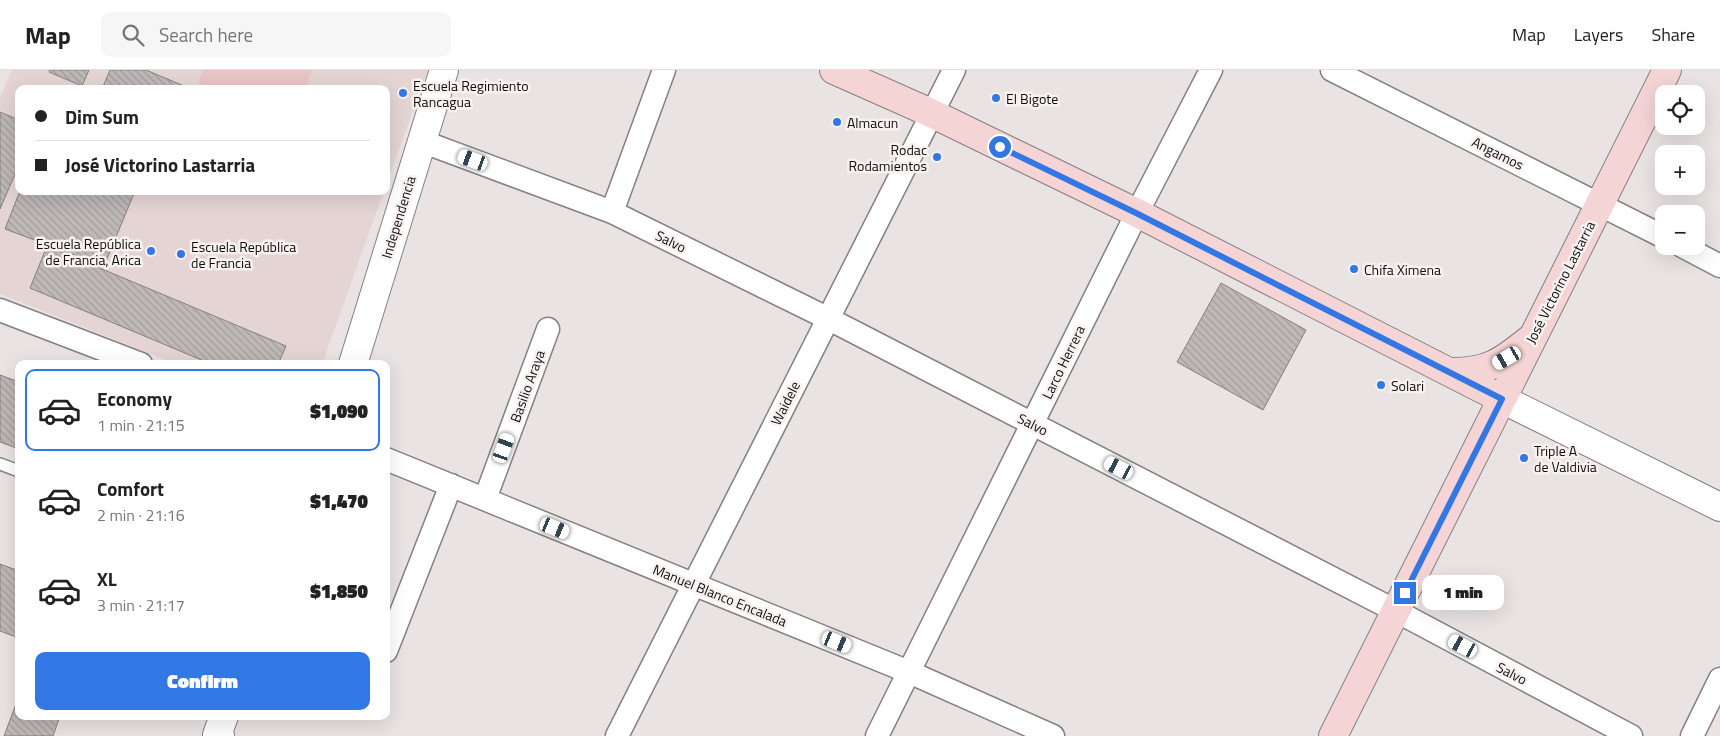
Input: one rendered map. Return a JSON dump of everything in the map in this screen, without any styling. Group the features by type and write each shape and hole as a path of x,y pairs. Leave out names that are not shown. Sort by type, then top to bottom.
{"main road":[{"path":"834,70 931,114 1136,213 1502,399"},
{"name":"José Victorino Lastarria","path":"1333,736 1668,70"},
{"path":"1452,372 1474,372 1493,366 1507,358 1533,337"}],"street":[{"name":"Independencia","path":"353,360 444,70"},
{"path":"612,212 664,70"},
{"name":"Waidele","path":"616,736 954,70"},
{"name":"Larco Herrera","path":"877,736 1136,213 1211,70"},
{"name":"Angamos","path":"1332,70 1655,232"},
{"name":"Salvo","path":"421,140 612,212 828,318 1396,611 1631,736"},
{"path":"1699,255 1720,266"},
{"path":"0,310 131,360"},
{"name":"Basilio Araya","path":"486,499 548,329"},
{"path":"1502,399 1720,507"},
{"name":"Manuel Blanco Encalada","path":"390,461 908,672 1052,736"},
{"path":"390,641 451,485"},
{"path":"1692,736 1720,679"}],"lane":[{"path":"0,464 15,470"}],"shaded area":[{"name":"Escuela República de Francia","path":"12,70 428,70 390,174 390,85 15,85 15,195 383,195 323,360 166,360 0,294 0,98"},
{"path":"203,70 312,70 306,85 203,85 198,83"}],"building":[{"path":"50,70 89,70 82,85 49,72"},
{"path":"110,70 146,70 182,85 104,85"},
{"path":"0,112 15,118 15,174 0,209"},
{"path":"18,195 133,195 104,266 5,229"},
{"path":"47,246 286,346 280,360 201,360 30,288"},
{"path":"1221,283 1306,330 1263,410 1177,362"},
{"path":"0,375 15,381 15,448 0,442"},
{"path":"0,564 15,570 15,637 0,631"},
{"path":"15,707 15,720 59,720 53,736 4,736"}],"place":[{"name":"Escuela Regimiento Rancagua","path":"403,93"},
{"name":"El Bigote","path":"996,98"},
{"name":"Almacun","path":"837,122"},
{"name":"Rodac Rodamientos","path":"937,157"},
{"name":"Escuela República de Francia, Arica","path":"151,251"},
{"name":"Escuela República de Francia","path":"181,254"},
{"name":"Chifa Ximena","path":"1354,269"},
{"name":"Solari","path":"1381,385"},
{"name":"Triple A de Valdivia","path":"1524,458"}],"route":[{"path":"1000,147 1136,213 1502,399 1405,593"}]}
